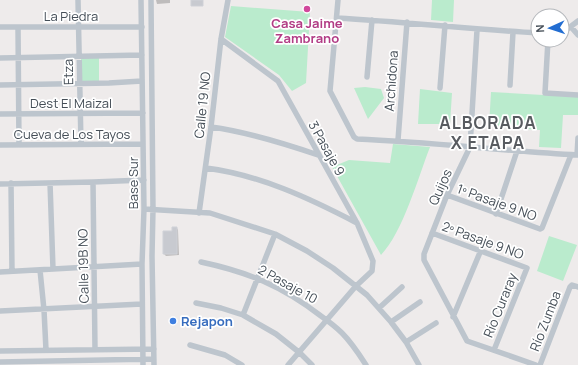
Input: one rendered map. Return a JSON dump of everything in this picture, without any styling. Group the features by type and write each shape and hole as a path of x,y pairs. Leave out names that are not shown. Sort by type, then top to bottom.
{"street":[{"name":"Etza","path":"78,0 81,144"},
{"name":"Base Sur","path":"141,0 144,180 142,264 143,362"},
{"name":"Base Sur","path":"152,0 152,256 154,362"},
{"name":"Calle 19 NO","path":"198,213 206,168 221,40 228,0"},
{"path":"338,0 330,91 357,139 398,140 578,155 578,138"},
{"path":"337,18 407,22 477,30 530,33"},
{"path":"367,77 372,20"},
{"path":"578,21 571,27 578,35"},
{"name":"Archidona","path":"398,140 407,22"},
{"path":"440,88 445,26"},
{"name":"La Piedra","path":"0,27 142,27"},
{"path":"18,27 19,145"},
{"name":"Quijos","path":"477,30 470,147 447,195 424,254 424,260 467,341 494,350"},
{"path":"510,85 514,32"},
{"name":"3 Pasaje 9","path":"221,40 278,81 357,223 373,260 372,271 356,286 288,365"},
{"path":"548,48 545,93 578,95"},
{"path":"0,58 142,55"},
{"path":"0,85 79,84 142,81"},
{"name":"Dest El Maizal","path":"0,114 143,113"},
{"path":"211,127 240,132 318,155"},
{"name":"Cueva de Los Tayos","path":"0,145 143,144"},
{"path":"496,214 518,151"},
{"name":"1º Pasaje 9 NO","path":"447,195 540,229 542,228 571,155"},
{"path":"206,168 265,181 302,196 357,223"},
{"path":"0,184 144,180"},
{"name":"Calle 19B NO","path":"93,182 95,349"},
{"path":"50,183 53,269"},
{"path":"11,184 12,271"},
{"path":"144,209 210,214 275,234 307,251 333,268 356,286 379,308 406,342 419,365"},
{"name":"2º Pasaje 9 NO","path":"432,233 527,268"},
{"path":"243,315 259,278 275,234"},
{"path":"453,317 481,250"},
{"name":"2 Pasaje 10","path":"201,262 259,278 302,301 342,332 366,365"},
{"path":"0,272 142,264"},
{"name":"Río Curaray","path":"494,350 527,268"},
{"path":"40,270 46,350"},
{"name":"Río Zumba","path":"540,365 570,286 578,287"},
{"path":"379,308 402,287"},
{"path":"391,322 420,302"},
{"path":"196,303 221,308 243,315 276,334 300,352 312,365"},
{"path":"0,311 142,304"},
{"path":"406,342 436,323"},
{"path":"190,345 225,356 242,365"},
{"path":"0,351 154,349"},
{"path":"494,350 536,365"},
{"path":"0,362 154,362"}],"green space":[{"path":"432,0 454,0 453,22 431,20"},
{"path":"231,6 310,12 306,83 292,91 279,75 225,37"},
{"path":"81,57 99,58 99,83 81,83"},
{"path":"365,87 381,89 384,98 368,119 354,88"},
{"path":"420,89 452,93 450,124 418,124"},
{"path":"491,92 578,97 578,115 563,115 561,148 539,147 540,130 489,126"},
{"path":"393,144 430,147 403,219 389,245 381,255 332,167 349,160 390,163"},
{"path":"549,236 577,245 563,281 537,271"}],"building":[{"path":"191,0 203,0 203,6 191,6"},
{"path":"172,227 177,227 177,254 163,254 163,231 172,231"}],"place":[{"name":"Casa Jaime Zambrano","path":"307,9"},
{"name":"Rejapon","path":"173,321"}],"district":[{"name":"ALBORADA X ETAPA","path":"488,133"}]}
